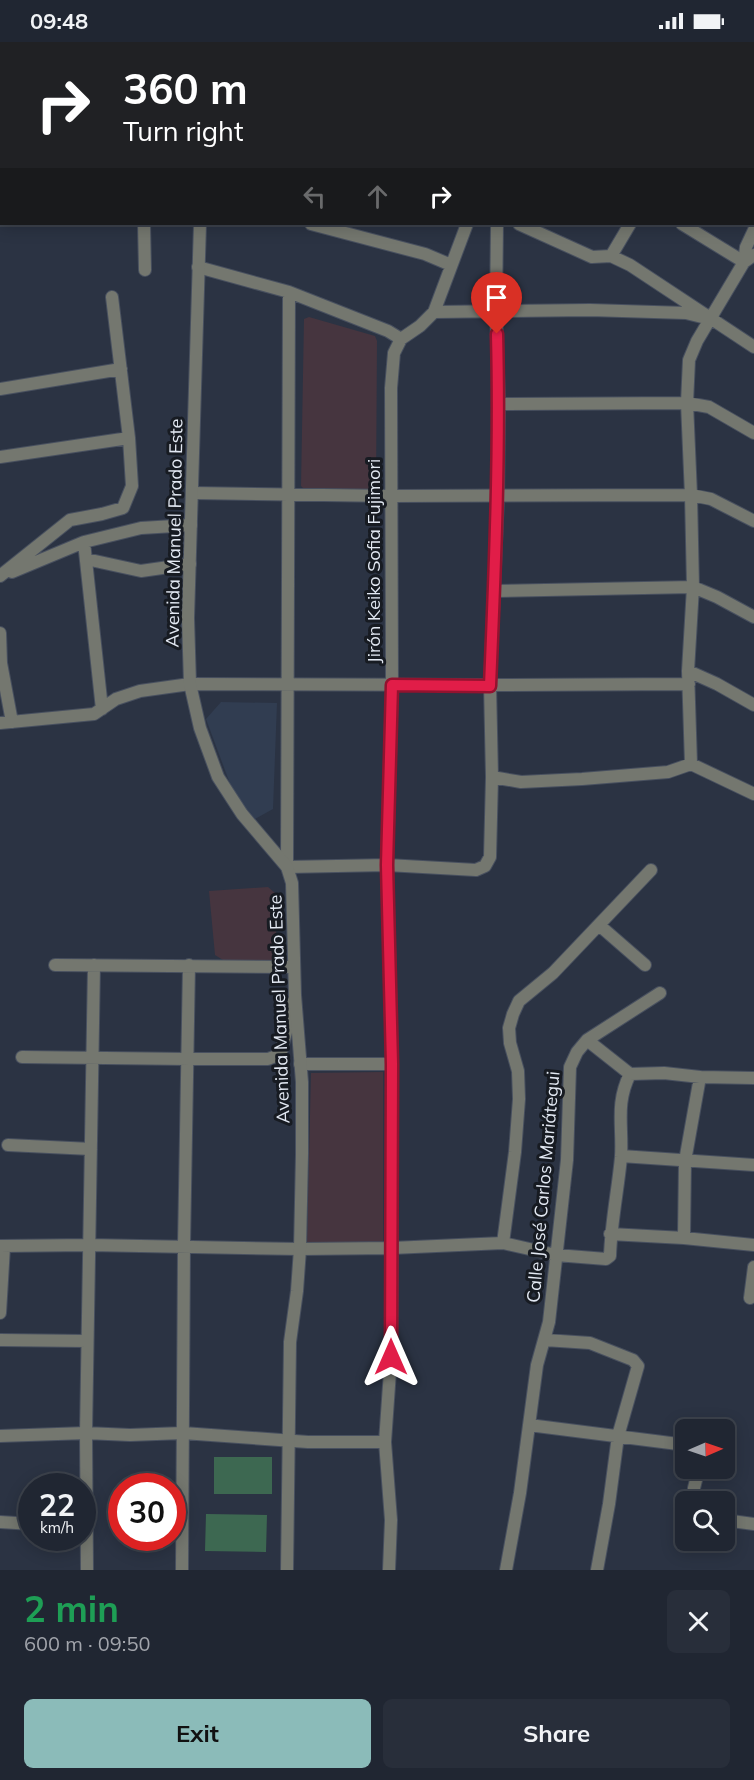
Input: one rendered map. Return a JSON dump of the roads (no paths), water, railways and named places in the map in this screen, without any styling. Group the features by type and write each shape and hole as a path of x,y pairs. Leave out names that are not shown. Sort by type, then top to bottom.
{"street":[{"path":"144,225 145,270"},
{"name":"Avenida Manuel Prado Este","path":"200,225 188,618 190,684 200,728 218,777 242,814 287,867 292,883 295,995 302,1082 300,1248 290,1342 286,1570"},
{"path":"315,225 425,254 451,265"},
{"path":"198,267 289,292 388,331 400,339 420,326 434,312 467,225"},
{"path":"289,292 287,867 387,865 476,870 485,866 490,857 492,777 490,686 498,496 499,404 496,225"},
{"path":"610,256 629,225"},
{"path":"684,225 749,258"},
{"path":"538,227 592,257 610,256 630,265 710,319 752,341"},
{"path":"691,764 688,671 693,587 687,403 689,360 710,319 749,258 746,247 754,230"},
{"path":"0,577 70,520 123,508 132,486 129,438 112,297"},
{"path":"434,312 590,310 686,313 710,319"},
{"name":"Jirón Keiko Sofia Fujimori","path":"389,1570 391,1520 385,1442 391,1357 392,1248 392,1064 387,865 392,685 391,388 394,353 400,339"},
{"path":"0,389 121,369"},
{"path":"499,404 687,403 709,407 754,433"},
{"path":"0,457 129,438"},
{"path":"193,493 392,496 691,495 711,499 754,521"},
{"path":"0,577 84,542 141,528 191,525"},
{"path":"84,542 102,709"},
{"path":"86,559 141,571 190,564"},
{"path":"494,591 693,587 754,617"},
{"path":"0,633 6,723 94,714 116,699 140,691 190,684 490,686 689,684"},
{"path":"688,671 754,705"},
{"path":"492,777 521,782 582,779 668,772 691,764 754,794"},
{"path":"503,1243 515,1152 519,1099 518,1071 510,1043 509,1028 513,1014 519,1002 553,973 651,870"},
{"path":"599,925 645,965"},
{"path":"55,965 294,967"},
{"path":"86,1473 94,965"},
{"path":"182,1570 189,965"},
{"name":"Calle José Carlos Mariátegui","path":"506,1570 520,1492 537,1365 549,1322 567,1160 570,1067 577,1052 587,1040 660,993"},
{"path":"22,1057 268,1059 281,1052 295,995"},
{"path":"587,1040 630,1074 664,1073 700,1077 754,1078"},
{"path":"300,1064 392,1064"},
{"path":"0,1313 2,1247 89,1245 392,1248 503,1243 556,1255 608,1259 621,1156 620,1108 623,1089 630,1074"},
{"path":"684,1238 685,1161 700,1077"},
{"path":"8,1145 91,1149"},
{"path":"621,1156 754,1165 754,1173"},
{"path":"610,1234 754,1245"},
{"path":"750,1298 754,1267"},
{"path":"0,1340 87,1341"},
{"path":"545,1340 590,1343 633,1359 638,1366 618,1436 597,1570"},
{"path":"529,1425 675,1444"},
{"path":"0,1436 183,1433 288,1441 385,1442"},
{"path":"735,1521 754,1524"},
{"path":"0,1522 18,1523"},
{"path":"86,1551 87,1570"}]}
